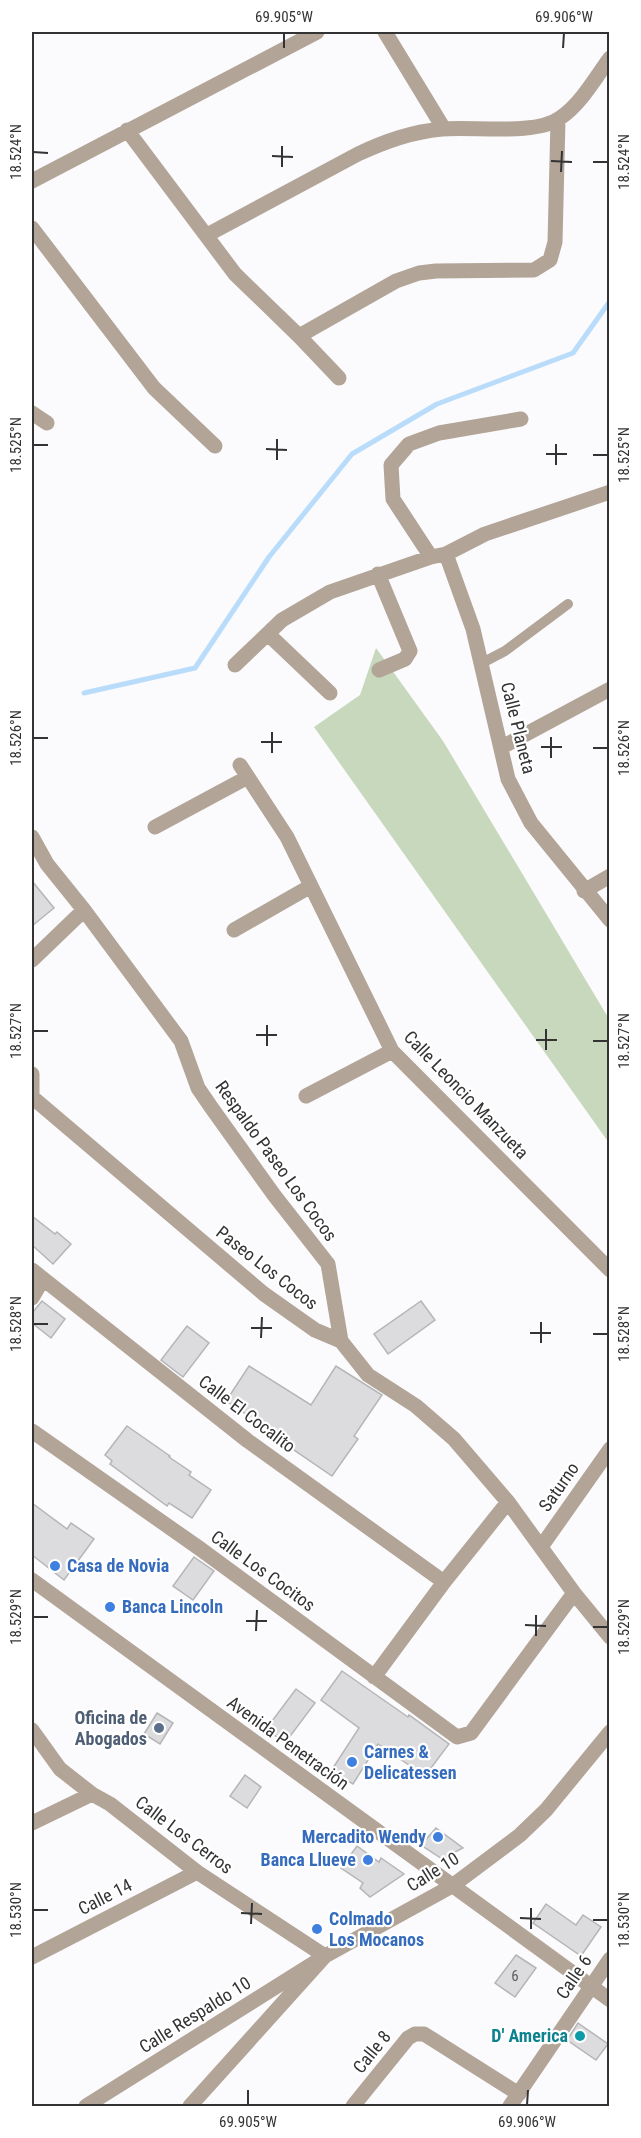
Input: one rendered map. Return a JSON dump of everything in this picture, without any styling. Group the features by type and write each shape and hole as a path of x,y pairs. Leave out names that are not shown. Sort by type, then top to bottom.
{"street":[{"path":"32,181 317,32"},
{"path":"384,32 444,129"},
{"path":"207,235 383,142 409,133 444,129 525,128 558,120 572,109 609,58"},
{"path":"299,336 396,281 419,273 534,270 550,260 555,242 558,120"},
{"path":"127,130 235,274 339,378"},
{"path":"32,228 154,388 215,446"},
{"path":"32,413 47,423"},
{"name":"Calle Planeta","path":"521,418 439,433 410,444 391,465 393,499 438,556 473,629 508,779 531,823 609,920"},
{"path":"235,665 282,620 330,592 378,574 438,556 485,534 609,492"},
{"path":"378,574 410,651 405,659 379,670"},
{"path":"268,634 330,693"},
{"path":"502,747 609,689"},
{"name":"Calle Leoncio Manzueta","path":"155,827 244,771 287,837 392,1051 609,1270"},
{"name":"Respaldo Paseo Los Cocos","path":"32,837 47,864 181,1041 198,1088 211,1107 274,1195 328,1264 341,1341"},
{"path":"584,891 609,876"},
{"path":"234,930 311,886"},
{"path":"32,960 84,910"},
{"path":"306,1096 392,1051"},
{"name":"Paseo Los Cocos","path":"32,1074 32,1096 264,1294 315,1330 341,1341 368,1375 416,1406 454,1438 508,1502 609,1637"},
{"path":"32,1298 37,1275"},
{"name":"Calle El Cocalito","path":"37,1275 248,1441 444,1582"},
{"name":"Calle Los Cocitos","path":"32,1431 199,1548 457,1737 471,1734 574,1593"},
{"name":"Saturno","path":"541,1547 609,1449"},
{"path":"374,1677 444,1582 508,1502"},
{"name":"Avenida Penetración","path":"32,1580 609,2000"},
{"name":"Calle Los Cerros","path":"32,1730 60,1769 92,1794 110,1804 197,1872 325,1956"},
{"name":"Calle 10","path":"190,2106 325,1956 453,1886 520,1834 546,1810 609,1732"},
{"path":"32,1823 92,1794"},
{"name":"Calle 14","path":"32,1957 197,1872"},
{"name":"Calle Respaldo 10","path":"86,2106 325,1956"},
{"name":"Calle 6","path":"515,2100 609,1959"},
{"name":"Calle 8","path":"353,2106 408,2038 415,2034 424,2034 515,2100"}],"lane":[{"path":"482,663 505,651 568,604"}],"green space":[{"path":"376,648 443,741 609,1019 609,1143 314,727 360,695"}],"building":[{"path":"32,881 54,908 32,926"},
{"path":"32,1216 71,1244 53,1264 32,1245"},
{"path":"42,1301 65,1319 51,1338 32,1323 32,1313"},
{"path":"421,1301 435,1320 388,1354 374,1334"},
{"path":"187,1326 209,1343 183,1377 161,1360"},
{"path":"249,1366 311,1405 336,1366 382,1395 354,1436 358,1439 332,1476 226,1401"},
{"path":"127,1426 191,1472 189,1475 211,1490 192,1518 169,1503 167,1506 110,1464 112,1461 105,1455"},
{"path":"32,1503 67,1529 71,1523 94,1539 64,1580 32,1555"},
{"path":"194,1557 214,1571 193,1600 173,1586"},
{"path":"342,1671 449,1744 425,1776 378,1744 353,1784 331,1771 359,1728 321,1700"},
{"path":"296,1689 315,1703 285,1743 266,1729"},
{"name":"Oficina de Abogados","path":"157,1713 173,1723 160,1744 144,1734"},
{"path":"245,1775 261,1787 247,1808 230,1796"},
{"name":"Mercadito Wendy","path":"436,1828 463,1848 442,1859 421,1845"},
{"path":"357,1846 379,1862 381,1858 404,1874 370,1897 360,1888 363,1883 341,1868"},
{"path":"546,1904 576,1925 583,1915 601,1927 581,1956 533,1923"},
{"path":"516,1955 536,1968 515,1997 495,1983"},
{"path":"578,2023 608,2044 596,2060 567,2040"}],"waterway":[{"path":"84,693 195,668 269,557 352,454 437,404 573,353 610,301"}],"place":[{"name":"Casa de Novia","path":"55,1566"},
{"name":"Banca Lincoln","path":"110,1607"},
{"name":"Oficina de Abogados","path":"159,1728"},
{"name":"Carnes & Delicatessen","path":"352,1762"},
{"name":"Mercadito Wendy","path":"438,1837"},
{"name":"Banca Llueve","path":"368,1860"},
{"name":"Colmado Los Mocanos","path":"317,1929"},
{"name":"D' America","path":"580,2036"}]}
